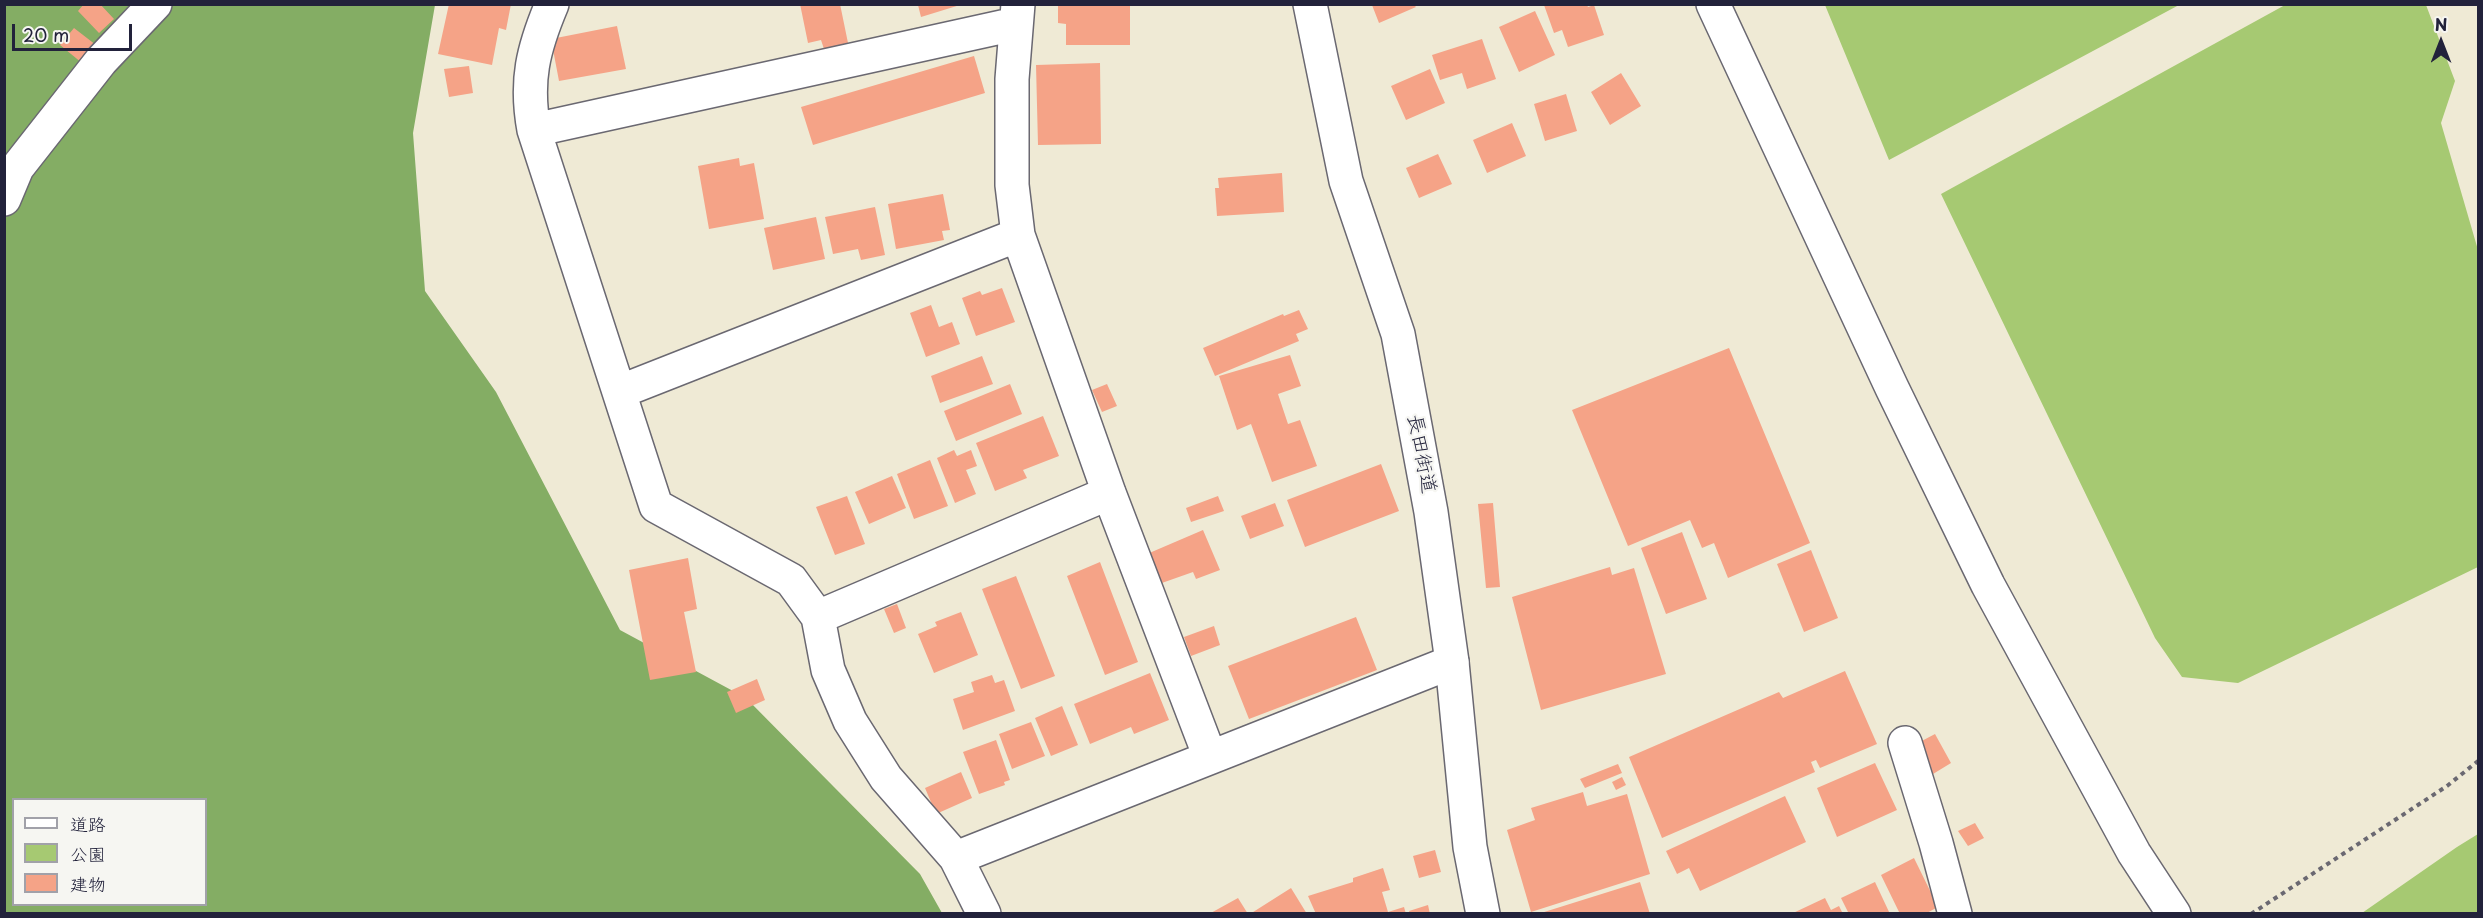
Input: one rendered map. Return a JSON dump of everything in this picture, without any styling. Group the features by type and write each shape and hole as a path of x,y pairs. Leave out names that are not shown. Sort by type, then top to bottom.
{"street":[{"path":"4,200 17,168 101,61 155,4"},
{"path":"552,4 530,70 530,106 534,130 656,506 791,580 818,617 828,670 850,721 886,778 956,858 984,914"},
{"name":"長田街道","path":"1310,4 1346,181 1398,334 1431,512 1452,662 1470,847 1484,914"},
{"path":"1713,4 1892,388 1988,585 2134,853 2174,914"},
{"path":"534,130 1016,14 1012,79 1012,185 1018,235 1109,493 1210,757"},
{"path":"619,392 1018,235"},
{"path":"818,617 1109,493"},
{"path":"956,858 1452,662"},
{"path":"1905,743 1955,914"}],"path":[{"path":"2252,914 2447,786 2478,761"}],"green space":[{"path":"5,5 435,5 413,133 425,291 496,392 620,630 746,698 920,874 942,913 5,914"},
{"path":"1825,5 2179,5 1889,160"},
{"path":"2285,5 2426,5 2455,81 2441,123 2478,250 2478,567 2238,683 2182,677 2155,638 1941,194"},
{"path":"2478,834 2478,913 2362,913 2457,847"}],"building":[{"path":"84,4 100,4 114,19 99,33 78,11"},
{"path":"449,4 511,4 506,30 499,28 492,65 438,54"},
{"path":"800,4 840,4 848,43 824,49 821,40 808,43"},
{"path":"1058,4 1130,4 1130,45 1066,45 1066,24 1058,23"},
{"path":"918,5 960,5 921,17"},
{"path":"1372,5 1414,5 1416,7 1379,23"},
{"path":"1544,5 1587,5 1588,7 1594,5 1604,35 1568,47 1562,30 1554,33"},
{"path":"1535,11 1555,55 1519,72 1499,27"},
{"path":"617,26 626,69 559,81 551,39"},
{"path":"74,28 96,45 82,63 60,45"},
{"path":"1482,39 1496,79 1467,89 1462,73 1440,80 1432,55"},
{"path":"974,56 985,93 813,145 801,107"},
{"path":"1100,63 1101,144 1038,145 1036,65"},
{"path":"469,66 473,93 449,97 444,69"},
{"path":"1430,69 1445,103 1406,120 1391,86"},
{"path":"1621,73 1641,106 1610,125 1591,92"},
{"path":"1566,94 1577,131 1545,141 1534,104"},
{"path":"1512,123 1526,156 1487,173 1473,140"},
{"path":"1438,154 1452,184 1419,198 1406,168"},
{"path":"739,158 740,166 754,163 764,219 709,229 698,166"},
{"path":"1282,173 1284,212 1217,216 1215,188 1219,188 1218,178"},
{"path":"943,194 950,230 942,231 944,240 896,249 888,204"},
{"path":"875,207 885,255 861,260 858,249 833,254 825,217"},
{"path":"816,217 825,259 773,270 764,228"},
{"path":"1002,288 1015,322 976,336 962,298 980,291 982,295"},
{"path":"931,305 939,327 952,322 960,344 926,357 910,313"},
{"path":"1299,310 1308,329 1296,334 1299,341 1215,376 1203,348 1283,314 1284,316"},
{"path":"1729,348 1810,543 1728,578 1714,543 1702,548 1690,520 1628,546 1572,410"},
{"path":"1290,355 1301,386 1278,394 1288,424 1300,420 1317,466 1272,482 1251,424 1237,430 1219,376"},
{"path":"982,356 993,384 940,403 931,376"},
{"path":"1010,384 1022,414 956,441 944,411"},
{"path":"1107,384 1117,406 1102,412 1092,390"},
{"path":"1043,416 1059,456 1023,470 1027,478 995,491 976,443"},
{"path":"954,450 957,456 971,450 977,466 966,470 976,494 955,503 937,458"},
{"path":"930,460 948,506 914,519 897,474"},
{"path":"1381,464 1399,511 1305,547 1287,500"},
{"path":"892,476 906,508 869,524 855,492"},
{"path":"847,496 865,544 835,555 816,507"},
{"path":"1218,496 1224,511 1191,522 1186,508"},
{"path":"1275,503 1284,526 1250,539 1241,516"},
{"path":"1493,503 1500,587 1486,588 1478,504"},
{"path":"1203,530 1220,570 1196,579 1193,572 1159,584 1147,554"},
{"path":"1682,532 1707,599 1666,614 1641,548"},
{"path":"1811,550 1838,618 1804,632 1777,564"},
{"path":"688,558 697,609 684,612 696,672 650,680 629,570"},
{"path":"1100,562 1138,662 1105,675 1067,576"},
{"path":"1610,567 1612,575 1634,568 1666,674 1541,710 1512,597"},
{"path":"1016,576 1055,676 1021,689 982,589"},
{"path":"897,604 906,628 894,633 884,609"},
{"path":"961,612 978,655 934,673 918,634 937,626 935,622"},
{"path":"1356,617 1377,670 1249,719 1228,666"},
{"path":"1214,626 1220,645 1191,656 1184,637"},
{"path":"1845,671 1877,744 1820,768 1816,760 1811,762 1815,772 1662,838 1629,757 1779,692 1783,698"},
{"path":"1150,673 1169,720 1134,734 1131,727 1090,744 1074,704"},
{"path":"992,675 995,683 1004,680 1015,711 963,730 953,699 974,692 971,682"},
{"path":"757,679 765,700 736,713 727,692"},
{"path":"1062,706 1078,745 1051,756 1035,718"},
{"path":"1031,722 1045,756 1012,769 999,734"},
{"path":"1935,734 1951,763 1933,774 1916,744"},
{"path":"996,740 1010,780 1004,782 1005,785 979,794 963,752"},
{"path":"1875,763 1897,810 1837,837 1817,788"},
{"path":"1618,764 1622,773 1585,788 1580,779"},
{"path":"961,772 972,798 936,814 925,788"},
{"path":"1622,777 1626,785 1616,790 1612,782"},
{"path":"1583,792 1587,806 1627,794 1650,874 1531,912 1507,830 1535,820 1531,808"},
{"path":"1785,796 1806,842 1700,891 1689,868 1677,874 1666,851"},
{"path":"1975,823 1984,838 1968,846 1958,831"},
{"path":"1435,850 1441,872 1419,878 1413,856"},
{"path":"1914,858 1938,907 1925,914 1900,914 1881,875"},
{"path":"1383,868 1390,890 1382,892 1388,912 1404,907 1406,914 1316,914 1308,896 1353,882 1353,878"},
{"path":"1640,882 1650,914 1541,914 1541,913"},
{"path":"1875,882 1890,914 1849,914 1841,898"},
{"path":"1291,888 1307,914 1250,914"},
{"path":"1238,898 1248,914 1209,914"},
{"path":"1825,898 1831,910 1839,906 1843,914 1791,914"},
{"path":"1428,905 1430,914 1410,914 1409,911"}]}
